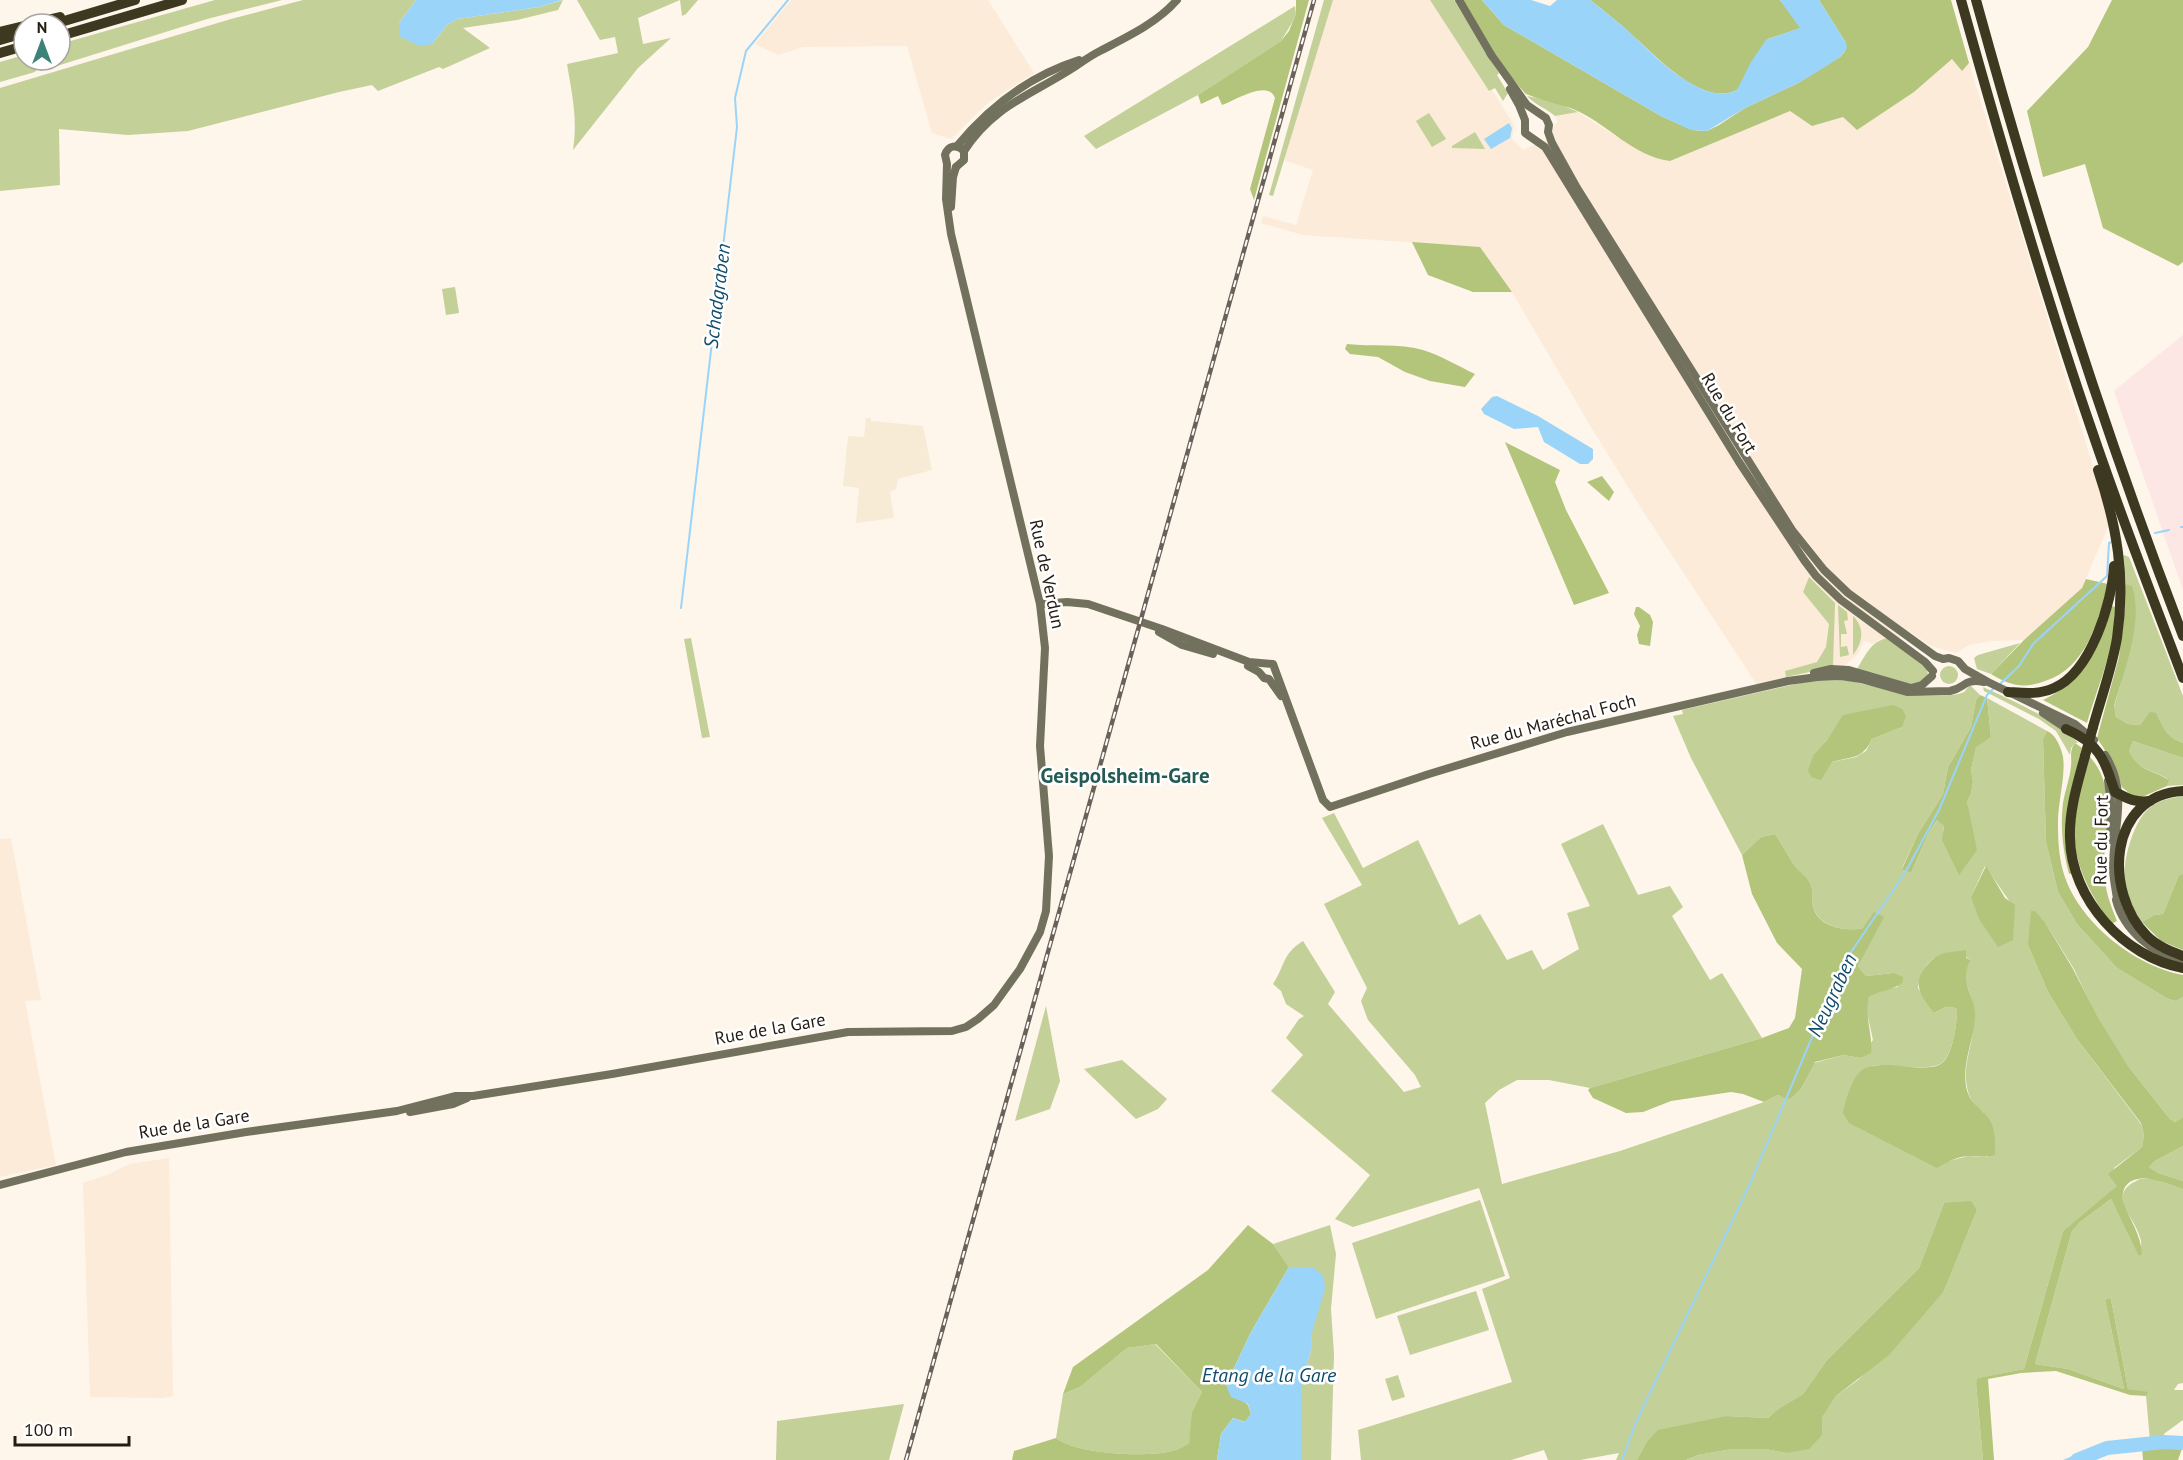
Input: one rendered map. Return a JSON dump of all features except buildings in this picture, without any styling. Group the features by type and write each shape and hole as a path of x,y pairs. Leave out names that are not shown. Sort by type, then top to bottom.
{"highway":[{"path":"72,32 182,0"},
{"path":"1961,0 2004,154 2084,408 2183,678"},
{"path":"1976,0 2024,169 2092,385 2183,636"},
{"path":"72,19 131,1"},
{"path":"72,15 108,8"},
{"path":"2084,408 2084,426 2110,506 2117,539 2120,594 2117,638 2074,799 2070,838 2072,856 2081,885 2100,917 2140,953 2159,962 2183,968"},
{"path":"2005,690 2033,694 2056,688 2084,660 2095,640 2107,606 2114,576 2114,548 2117,539"},
{"path":"2066,729 2084,737 2099,754 2110,773 2115,792 2129,800 2150,801"},
{"path":"2183,790 2150,801 2136,813 2125,832 2120,849 2118,870 2121,893 2137,925 2149,938 2166,950 2183,956"}],"main road":[{"path":"960,149 980,119 1011,94 1067,63 1087,57 1150,23 1177,0"},
{"name":"Rue du Fort","path":"1459,0 1514,94 1525,120 1525,133 1536,139 1550,156 1739,462 1816,576 1841,600 1925,662 1933,673 1936,685 1944,690"},
{"name":"Rue du Fort","path":"1490,53 1527,105 1549,122 1548,132 1562,163 1792,530 1824,570 1848,593 1883,620 1943,659 1953,659 1988,682 2075,724 2088,734 2112,766 2118,794 2114,871 2118,904"},
{"path":"1525,120 1531,115 1539,114"},
{"path":"1536,139 1543,138 1548,132"},
{"path":"950,147 960,149 965,158 963,163 952,165 945,158 945,152 950,147"},
{"name":"Rue de Verdun","path":"952,165 946,199 953,246 1040,604 1045,648 1040,746 1049,856 1046,911 1043,926 1034,943"},
{"path":"1040,604 1081,603 1156,627 1261,668"},
{"path":"1933,673 1935,666 1943,659"},
{"path":"1261,668 1267,663 1273,664 1288,707"},
{"path":"1261,668 1262,677 1269,679 1288,707"},
{"name":"Rue du Maréchal Foch","path":"1288,707 1323,800 1330,807 1567,732 1788,681 1825,670 1847,669 1911,688 1922,685 1933,673"},
{"path":"1963,684 1965,669"},
{"path":"1269,679 1276,672"},
{"name":"Rue du Maréchal Foch","path":"1788,681 1841,676 1907,692 1944,690"},
{"path":"1944,690 1955,690 1972,681 1988,682"},
{"name":"Rue du Fort","path":"2005,690 2066,729 2090,749 2102,766 2108,781 2111,823 2109,871 2118,904 2142,941 2164,956 2183,961"},
{"name":"Rue de la Gare","path":"0,1185 126,1152 397,1111 415,1112 453,1104 472,1096 848,1032 915,1033 958,1030 974,1022 994,1005 1020,969 1034,943"}],"shaded area":[{"path":"791,0 988,0 1034,73 989,102 951,139 932,133 907,46 803,47 778,55 755,44"},
{"path":"1333,0 1430,0 1514,125 1512,139 1523,150 1552,137 1554,125 1558,122 1555,116 1578,112 1619,138 1670,161 1790,111 1812,126 1843,117 1857,130 1914,92 1952,59 1962,71 1969,63 2110,522 2082,588 2024,640 1992,641 1969,645 1956,653 1931,646 1907,630 1895,642 1880,639 1873,644 1864,641 1858,654 1844,666 1757,685 1641,508 1512,292 1480,247 1303,235 1261,223 1263,216 1296,225 1313,170 1283,160"},
{"path":"2183,335 2183,590 2114,391"},
{"path":"866,418 871,418 871,421 923,426 932,470 898,479 896,489 890,492 894,518 856,523 859,488 843,486 848,436 864,437"},
{"path":"11,838 41,1000 25,1001 56,1165 0,1177 0,839"},
{"path":"169,1158 173,1396 163,1398 90,1397 83,1183 129,1164"}],"green space":[{"path":"215,0 282,0 207,19 72,61 72,41"},
{"path":"303,0 416,0 399,23 432,44 447,25 457,19 539,7 563,0 558,10 517,20 463,28 490,48 443,69 439,67 378,91 372,85 188,131 128,135 59,129 60,185 0,191 0,88 54,72 72,72 72,66"},
{"path":"577,0 680,0 638,18 643,44 671,38 638,68 573,150 575,118 567,64 618,53 615,37 600,40"},
{"path":"680,0 698,0 682,16"},
{"path":"1296,0 1309,0 1254,200 1250,189 1275,98 1266,90 1251,92 1222,105 1218,96 1201,104 1198,95 1281,41 1289,31 1296,14"},
{"path":"1324,0 1333,0 1273,196 1269,195"},
{"path":"1430,0 1454,0 1499,73 1497,75 1508,93 1503,101 1495,88 1489,91"},
{"path":"1463,0 1482,0 1504,25 1661,116 1692,130 1707,131 1745,108 1798,83 1840,57 1845,51 1846,43 1819,0 1951,0 1969,63 1962,71 1952,59 1914,92 1857,130 1843,117 1812,126 1790,111 1670,161 1644,153 1573,109 1525,93 1500,61"},
{"path":"1590,0 1780,0 1801,28 1768,39 1737,90 1723,94 1709,92 1679,76"},
{"path":"2112,0 2183,0 2183,262 2178,266 2103,228 2085,164 2043,177 2027,111 2088,47"},
{"path":"1295,6 1296,14 1281,41 1198,95 1096,149 1084,136"},
{"path":"12,58 12,72 35,72 0,82 0,62"},
{"path":"1527,96 1552,101 1578,112 1555,116"},
{"path":"1429,113 1446,139 1432,147 1416,121"},
{"path":"1475,132 1485,149 1452,148 1452,146"},
{"path":"1412,242 1480,247 1512,292 1473,292 1428,275"},
{"path":"455,287 459,313 446,315 442,289"},
{"path":"1347,344 1423,350 1475,374 1465,387 1430,381 1405,372 1378,357 1350,354 1345,349"},
{"path":"1505,442 1560,470 1555,482 1566,510 1609,593 1574,605"},
{"path":"1602,476 1614,492 1609,501 1587,482"},
{"path":"2124,555 2129,557 2183,696 2183,743 2169,735 2155,713 2150,713 2140,725 2128,724 2116,717 2114,707 2132,642 2122,558"},
{"path":"1809,577 1835,603 1833,667 1786,677 1785,671 1817,662 1826,647 1829,624 1803,592"},
{"path":"2086,579 2108,584 2100,613 2088,642 2071,666 2059,675 2030,685 2011,684 1991,674 2024,640 2082,588"},
{"path":"2125,584 2132,586 2136,615 2131,646 2114,706 2116,717 2128,724 2140,725 2150,712 2156,713 2166,731 2183,743 2183,758 2133,741 2129,751 2133,758 2142,767 2169,780 2167,786 2142,797 2131,795 2122,787 2114,764 2097,738 2119,657 2125,610"},
{"path":"1838,605 1847,612 1848,620 1844,621 1847,634 1841,634 1841,647 1847,646 1849,655 1840,657"},
{"path":"2112,606 2115,607 2113,636 2087,723 2043,700 2068,684 2088,661 2102,635"},
{"path":"1636,607 1650,615 1653,622 1650,646 1639,644 1637,635 1640,626 1634,614"},
{"path":"1853,616 1861,630 1861,640 1853,655"},
{"path":"691,638 710,737 702,738 684,639"},
{"path":"1889,638 1927,669 1928,675 1917,686 1857,669 1873,645"},
{"path":"2020,643 1991,674 1977,669 1974,658 1978,655"},
{"path":"1949,666 1955,669 1958,675 1955,681 1949,684 1943,681 1940,675 1943,669"},
{"path":"1846,680 1902,692 1930,695 1959,694 1970,685 1980,695 1976,700 1971,727 1948,767 1943,794 1918,834 1902,868 1911,873 1928,834 1938,819 1944,826 1943,833 1969,819 1967,802 1973,782 1971,770 1976,746 1991,737 1987,698 2047,731 2043,739 2046,842 2058,892 2077,924 2117,968 2168,999 2176,1001 2183,997 2183,1117 2175,1122 2170,1119 2128,1066 2097,1018 2074,969 2046,924 2028,945 2048,992 2077,1039 2141,1124 2144,1135 2142,1147 2114,1168 2118,1186 2063,1231 2024,1369 1979,1378 1976,1383 1983,1460 1686,1460 1698,1455 1732,1449 1765,1449 1786,1453 1822,1435 1822,1418 1836,1396 1858,1380 1944,1291 1977,1210 1944,1203 1919,1268 1827,1360 1803,1394 1768,1418 1727,1416 1646,1443 1637,1460 1616,1460 1619,1453 1580,1460 1548,1460 1544,1450 1511,1460 1361,1460 1358,1430 1512,1382 1482,1289 1510,1278 1479,1188 1353,1227 1335,1219 1370,1175 1271,1091 1303,1055 1286,1038 1299,1019 1304,1016 1286,1004 1281,991 1273,984 1287,956 1303,941 1335,992 1328,1004 1404,1092 1421,1087 1415,1075 1368,1020 1361,1001 1367,988 1324,904 1362,885 1322,818 1334,813 1363,868 1418,840 1459,925 1480,914 1507,960 1532,950 1543,970 1579,949 1567,913 1590,906 1561,844 1603,824 1638,895 1670,886 1683,907 1672,916 1710,980 1722,973 1762,1038 1590,1088 1549,1080 1517,1080 1499,1090 1485,1103 1502,1184 1620,1151 1764,1102 1778,1095 1785,1099 1802,1087 1814,1063 1844,1055 1860,1058 1873,1040 1866,1008 1869,997 1881,990 1898,987 1893,973 1866,976 1858,966 1864,953 1863,928 1841,928 1821,919 1813,906 1810,883 1797,868 1775,834 1761,837 1742,855 1691,758 1673,716 1683,714 1682,710 1809,681","holes":["1902,727 1872,739 1866,751 1856,757 1832,762 1814,754 1828,739","1985,866 2010,902 1971,897","1957,952 1971,960 1965,976 1973,1011 1973,1031 1966,1079 1971,1099 1984,1113 1988,1157 1968,1156 1949,1161 1872,1066 1915,1067 1938,1065 1943,1062 1951,1049 1957,1009 1948,1007 1934,1013 1918,988 1922,972 1930,961"]},
{"path":"1983,687 2060,727 2078,743 2071,748 2070,755 2056,731 2039,719 1984,691"},
{"path":"1980,695 1987,698 1991,737 1976,747 1971,770 1973,782 1967,802 1977,850 1959,875 1942,840 1944,826 1937,820 1928,834 1911,873 1902,869 1918,834 1943,794 1948,767 1971,727 1976,700"},
{"path":"1893,705 1902,709 1906,716 1902,727 1872,739 1860,754 1832,762 1821,780 1811,777 1808,770 1814,754 1828,739 1843,715"},
{"path":"2047,731 2058,742 2063,757 2058,818 2059,843 2063,871 2070,889 2094,924 2127,951 2164,970 2183,975 2183,997 2176,1001 2168,999 2117,968 2077,924 2058,892 2046,842 2043,739"},
{"path":"2133,741 2183,758 2183,785 2167,786 2168,779 2137,763 2129,751"},
{"path":"2075,743 2082,748 2070,795 2072,873 2069,874 2065,857 2062,812 2070,771 2071,751"},
{"path":"2089,756 2098,768 2107,796 2105,885 2117,921 2111,924 2085,881 2078,862 2075,843 2074,824 2077,804"},
{"path":"2183,796 2183,874 2179,875 2163,914 2154,915 2142,922 2129,899 2125,884 2125,865 2130,842 2140,820 2152,806 2163,800"},
{"path":"1775,834 1795,866 1810,883 1813,906 1820,919 1833,926 1856,929 1863,928 1874,912 1884,917 1858,966 1866,976 1893,973 1903,977 1903,982 1869,997 1867,1011 1871,1053 1860,1058 1844,1055 1815,1062 1802,1087 1791,1098 1785,1099 1778,1095 1764,1102 1731,1092 1671,1101 1643,1112 1626,1113 1593,1098 1588,1090 1590,1088 1789,1028 1795,1018 1802,969 1777,943 1752,894 1742,855 1761,837"},
{"path":"1986,866 2005,898 2015,905 2013,940 1998,947 1979,919 1971,897"},
{"path":"2183,874 2183,950 2161,941 2142,922 2154,915 2163,914 2179,875"},
{"path":"2031,911 2035,911 2046,924 2073,969 2098,1018 2128,1066 2170,1119 2175,1122 2183,1117 2183,1146 2155,1161 2149,1167 2158,1173 2183,1181 2183,1189 2144,1178 2130,1182 2125,1187 2123,1201 2139,1240 2142,1254 2139,1256 2111,1199 2080,1222 2072,1231 2035,1364 2068,1369 2124,1389 2105,1300 2108,1298 2111,1299 2128,1389 2148,1392 2146,1396 2130,1395 2056,1371 2021,1373 1988,1379 1994,1460 1983,1460 1976,1383 1978,1378 2024,1369 2063,1231 2117,1186 2108,1174 2142,1147 2144,1135 2141,1123 2077,1039 2048,992 2028,945"},
{"path":"1966,950 1966,958 1971,960 1967,969 1966,983 1973,1001 1975,1017 1967,1060 1966,1086 1972,1101 1986,1115 1993,1127 1995,1155 1961,1157 1937,1168 1849,1123 1843,1113 1852,1084 1863,1069 1883,1065 1933,1067 1939,1065 1948,1056 1953,1040 1957,1009 1948,1007 1934,1013 1922,996 1919,979 1926,966 1937,956"},
{"path":"1046,1006 1060,1081 1050,1109 1015,1121"},
{"path":"1122,1060 1167,1099 1158,1109 1136,1119 1084,1069"},
{"path":"2183,1146 2183,1181 2158,1173 2149,1167 2155,1161"},
{"path":"2140,1179 2154,1179 2183,1189 2183,1383 2178,1384 2174,1390 2183,1390 2183,1420 2165,1433 2160,1440 2150,1441 2147,1393 2128,1389 2111,1299 2105,1300 2124,1389 2068,1369 2035,1364 2072,1231 2080,1222 2111,1199 2140,1256 2141,1241 2123,1199 2124,1192 2129,1185"},
{"path":"1480,1200 1505,1276 1376,1319 1352,1243"},
{"path":"1971,1201 1977,1210 1944,1291 1889,1355 1836,1396 1822,1418 1822,1435 1809,1449 1786,1453 1765,1449 1732,1449 1698,1455 1686,1460 1637,1460 1646,1443 1658,1430 1727,1416 1768,1418 1803,1394 1827,1360 1919,1268 1944,1203"},
{"path":"1248,1225 1273,1244 1289,1267 1251,1332 1226,1385 1248,1405 1251,1414 1245,1422 1233,1418 1221,1434 1217,1460 1012,1460 1014,1451 1056,1438 1079,1448 1129,1454 1172,1451 1189,1443 1192,1413 1202,1392 1156,1344 1127,1348 1080,1387 1063,1394 1073,1367 1208,1270"},
{"path":"1330,1225 1336,1254 1331,1309 1334,1354 1331,1460 1302,1460 1302,1385 1311,1350 1313,1267 1289,1267 1273,1244"},
{"path":"1476,1291 1489,1330 1410,1355 1397,1316"},
{"path":"1155,1344 1202,1392 1195,1408 1189,1443 1172,1451 1129,1454 1079,1448 1056,1438 1063,1394 1080,1387 1127,1348"},
{"path":"1398,1375 1405,1397 1392,1401 1385,1379"},
{"path":"904,1404 889,1460 776,1460 777,1421"},
{"path":"2183,1446 2178,1460 2143,1460 2142,1447"}],"water":[{"path":"416,0 562,0 539,7 457,19 447,25 432,44 419,46 399,36 399,23"},
{"path":"1482,0 1531,0 1550,6 1557,0 1590,0 1677,74 1708,91 1723,93 1737,90 1751,62 1766,40 1800,28 1780,0 1819,0 1847,48 1840,57 1825,67 1798,83 1745,108 1707,131 1691,130 1661,116 1504,25"},
{"path":"1509,123 1512,128 1510,138 1491,149 1484,139"},
{"path":"1497,396 1538,416 1593,449 1593,459 1588,464 1580,464 1544,442 1538,427 1514,429 1484,414 1481,409 1492,397"},
{"name":"Etang de la Gare","path":"1289,1267 1313,1267 1324,1277 1325,1289 1312,1332 1311,1350 1302,1385 1302,1460 1217,1460 1221,1434 1233,1418 1244,1422 1251,1414 1248,1404 1231,1397 1226,1385 1251,1332"},
{"path":"2183,1438 2183,1446 2160,1445 2133,1448 2132,1443"},
{"path":"2120,1443 2120,1449 2086,1460 2063,1460 2094,1447"}],"waterway":[{"name":"Schadgraben","path":"681,608 737,127 735,98 746,51 788,0"},
{"path":"2155,533 2169,530"},
{"name":"Neugraben","path":"2000,684 2019,666 2033,644 2107,576 2109,543 2112,542"},
{"name":"Neugraben","path":"1622,1460 1637,1420 1749,1186 1843,964 1906,871 1939,810 1987,695 1995,687"},
{"path":"2077,1460 2107,1448 2164,1442 2183,1443"}],"railway":[{"path":"906,1460 1314,0"}],"district":[{"name":"Geispolsheim-Gare","path":"1125,776"}]}
